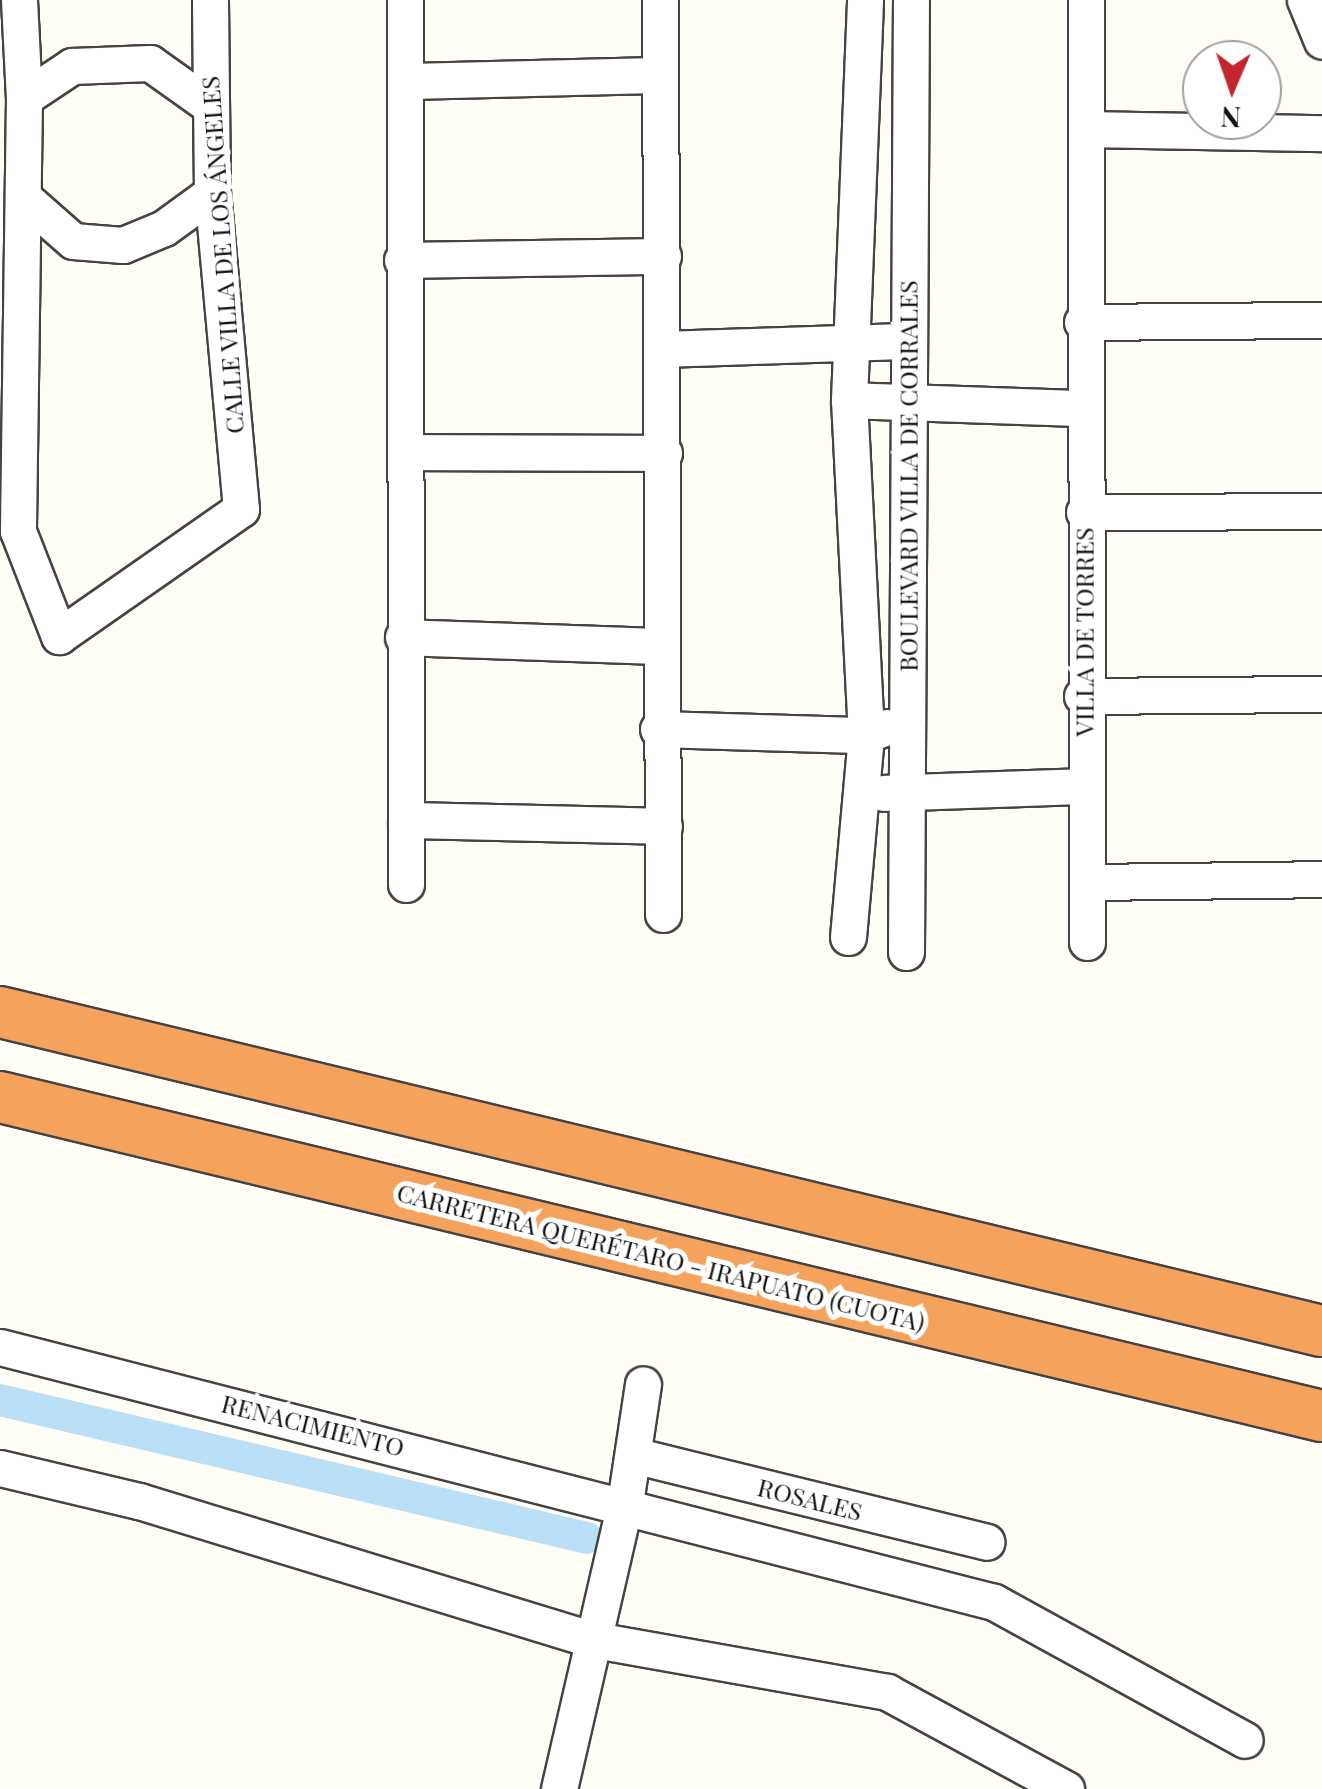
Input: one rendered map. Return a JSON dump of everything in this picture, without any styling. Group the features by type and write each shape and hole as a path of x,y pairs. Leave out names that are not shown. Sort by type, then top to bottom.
{"highway":[{"path":"0,1012 1322,1331"},
{"name":"CARRETERA QUERÉTARO - IRAPUATO (CUOTA)","path":"0,1097 1322,1416"}],"street":[{"path":"9,531 24,198 12,154 24,98 19,0"},
{"name":"CALLE VILLA DE LOS ÁNGELES","path":"9,531 59,636 241,509 212,193 210,0"},
{"path":"405,0 402,260 406,884"},
{"path":"660,0 664,453 658,729 664,826 663,914"},
{"name":"BOULEVARD VILLA DE CORRALES","path":"848,937 864,798 866,736 849,400 865,0"},
{"name":"BOULEVARD VILLA DE CORRALES","path":"906,952 911,0"},
{"name":"VILLA DE TORRES","path":"1086,0 1082,696 1088,942"},
{"path":"1305,0 1322,41"},
{"path":"24,98 72,66 150,63 209,105"},
{"path":"406,81 659,76"},
{"path":"1087,129 1322,133"},
{"path":"24,198 73,242 122,245 164,228 212,193"},
{"path":"402,260 663,256"},
{"path":"1082,322 1322,320"},
{"path":"664,349 909,341"},
{"path":"849,400 908,399 1082,408"},
{"path":"406,452 664,453"},
{"path":"1084,512 1322,511"},
{"path":"403,638 662,646"},
{"path":"1082,696 1322,694"},
{"path":"658,729 866,736 907,720"},
{"path":"864,798 906,788 1085,786"},
{"path":"406,820 664,826"},
{"path":"1088,882 1322,878"},
{"name":"RENACIMIENTO","path":"0,1347 625,1502 994,1602 1245,1740"},
{"path":"559,1789 590,1639 625,1502 643,1384"},
{"name":"ROSALES","path":"633,1455 986,1542"},
{"path":"0,1468 138,1501 590,1639 886,1692 1066,1789"}],"waterway":[{"path":"0,1400 587,1538"}]}
